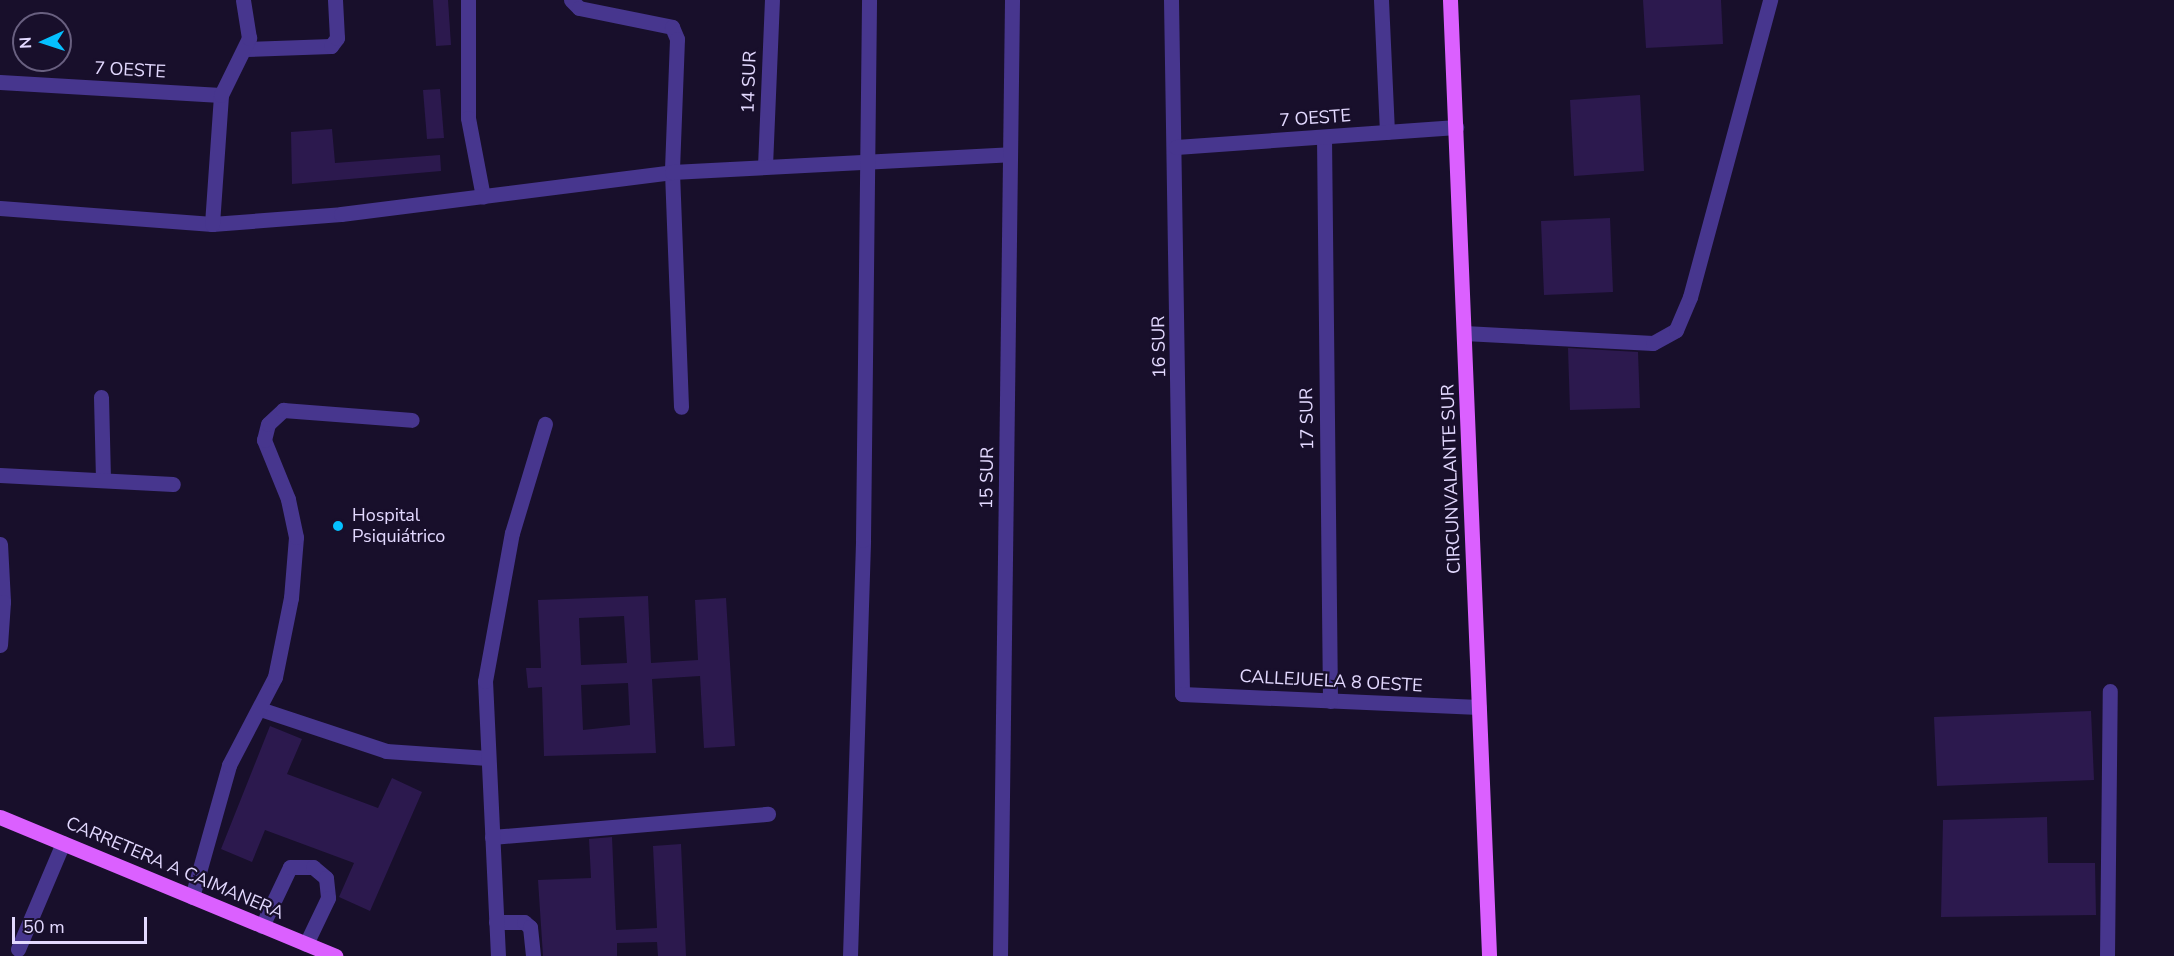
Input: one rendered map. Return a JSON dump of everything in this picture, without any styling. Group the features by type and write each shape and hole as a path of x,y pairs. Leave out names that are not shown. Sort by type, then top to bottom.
{"main road":[{"name":"CIRCUNVALANTE SUR","path":"1450,0 1489,956"},
{"name":"CARRETERA A CAIMANERA","path":"0,817 335,956"}],"street":[{"path":"212,224 221,95 246,49 249,25 243,0"},
{"path":"246,49 331,46 337,39 335,0"},
{"path":"468,0 468,118 483,197"},
{"path":"571,0 579,8 672,27 677,39 672,172 681,407"},
{"name":"14 SUR","path":"765,166 772,0"},
{"path":"850,956 863,540 869,0"},
{"name":"15 SUR","path":"1000,956 1012,0"},
{"name":"16 SUR","path":"1171,0 1176,147 1182,694"},
{"path":"1381,0 1387,132"},
{"path":"1464,333 1653,343 1676,330 1690,297 1770,0"},
{"name":"7 OESTE","path":"0,82 221,95"},
{"name":"7 OESTE","path":"1176,147 1456,127"},
{"name":"17 SUR","path":"1324,137 1330,700"},
{"path":"0,207 212,224 483,197 672,172 1010,154"},
{"path":"100,397 103,480"},
{"path":"192,897 229,765 275,677 291,598 296,537 288,499 264,440 268,424 283,410 412,420"},
{"path":"498,956 485,681 512,532 545,424"},
{"path":"0,476 173,484"},
{"path":"0,544 3,602 0,645"},
{"path":"2107,956 2110,691"},
{"name":"CALLEJUELA 8 OESTE","path":"1182,694 1479,707"},
{"path":"260,709 386,751 488,758"},
{"path":"492,837 768,814"},
{"path":"18,949 63,843"},
{"path":"262,926 290,867 313,867 326,878 328,898 306,944"},
{"path":"496,922 524,922 530,927 533,956"}],"building":[{"path":"433,0 448,0 451,45 436,46"},
{"path":"1643,0 1721,0 1723,44 1646,48"},
{"path":"440,89 444,138 427,139 423,90"},
{"path":"1640,95 1644,171 1574,176 1570,100"},
{"path":"332,129 335,163 440,155 441,171 292,184 291,132"},
{"path":"1610,218 1613,292 1544,295 1541,221"},
{"path":"1568,348 1638,352 1640,408 1570,410"},
{"path":"648,596 651,663 698,660 695,600 726,598 735,746 704,748 700,676 652,679 656,753 544,756 542,687 528,688 526,668 541,668 538,600","holes":["624,616 627,663 581,665 579,618","628,683 630,725 583,730 581,685"]},
{"path":"2091,711 2094,780 1937,786 1934,717"},
{"path":"270,726 302,739 287,774 378,808 392,778 422,792 370,911 339,897 354,863 265,830 252,862 221,849"},
{"path":"2047,817 2048,863 2095,863 2096,915 1941,917 1943,820"},
{"path":"612,837 616,930 657,928 653,846 681,844 686,956 658,956 657,942 617,943 617,956 543,956 538,880 591,878 589,839"}],"place":[{"name":"Hospital Psiquiátrico","path":"338,526"}]}
